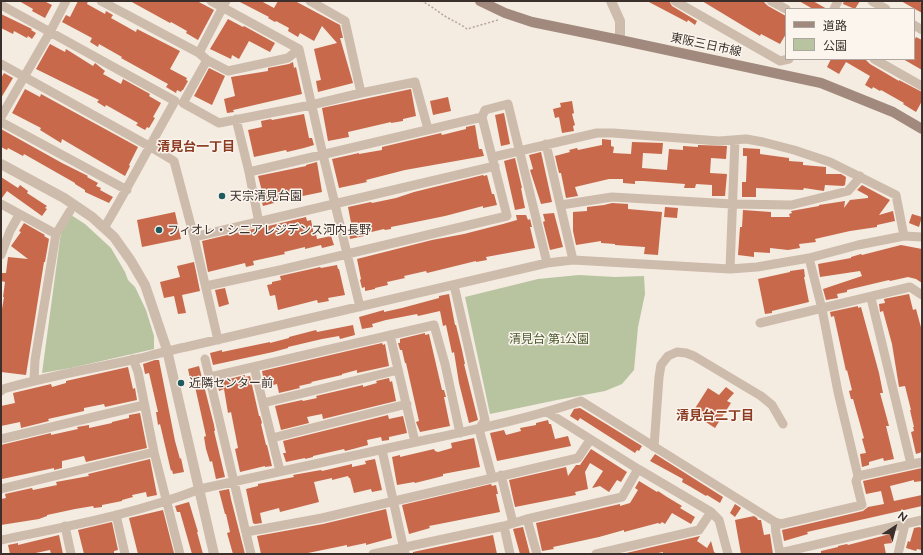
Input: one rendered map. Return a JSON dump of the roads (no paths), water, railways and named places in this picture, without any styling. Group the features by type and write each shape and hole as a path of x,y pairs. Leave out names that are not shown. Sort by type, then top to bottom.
{"main road":[{"name":"東阪三日市線","path":"480,1 505,13 532,22 821,83 893,112 922,129"}],"street":[{"path":"1,117 66,1"},
{"path":"100,1 199,53 207,60 228,71 288,58 299,49"},
{"path":"211,1 225,4 299,49 360,307"},
{"path":"310,1 344,21 361,93"},
{"path":"610,1 620,21 620,40"},
{"path":"675,1 780,61 785,60"},
{"path":"771,1 785,8"},
{"path":"872,1 884,8"},
{"path":"199,53 225,4"},
{"path":"1,5 175,101 127,190 104,228"},
{"path":"207,60 183,103 219,123 312,105 415,82 428,129"},
{"path":"876,60 922,86"},
{"path":"1,64 150,146 174,161 194,237 218,340"},
{"path":"206,286 507,216 482,117 485,110 508,104 547,263"},
{"path":"249,172 482,117"},
{"path":"236,119 259,222"},
{"path":"1,122 127,190"},
{"path":"493,157 597,133 712,140 746,139 794,150 830,162 896,195 904,236"},
{"path":"730,269 735,140"},
{"path":"546,144 573,260"},
{"path":"1,164 64,198 92,217 114,237 145,285 167,350 214,554"},
{"path":"194,237 495,166"},
{"path":"561,206 612,197 732,204 791,205 848,191 860,176"},
{"path":"1,204 56,234"},
{"path":"34,380 35,360 56,234 70,210"},
{"path":"1,255 10,230 19,215"},
{"path":"1,391 34,380 218,340 547,263 573,260 730,269 757,267 809,258 858,245 904,236 922,237"},
{"path":"1,540 116,515 167,502 200,489 479,429 547,412 581,401 775,522 781,524 862,505 856,480 858,476 838,392 822,309 809,258"},
{"path":"454,285 485,420 479,429 492,477"},
{"path":"760,323 871,298 910,287 922,296"},
{"path":"871,298 911,464"},
{"path":"210,377 434,325 445,364 460,433"},
{"path":"390,335 415,442"},
{"path":"654,447 661,365 668,356 677,352 694,356 761,396 772,405 783,424"},
{"path":"133,359 138,372 154,452 180,554"},
{"path":"205,359 251,554"},
{"path":"254,367 280,471"},
{"path":"263,403 398,370"},
{"path":"272,438 407,404"},
{"path":"1,439 144,405"},
{"path":"547,412 590,440 711,512 719,520 728,554"},
{"path":"246,532 322,518 578,458 590,440"},
{"path":"382,450 404,551"},
{"path":"1,489 154,452"},
{"path":"858,476 922,462"},
{"path":"373,554 404,551 527,519 622,497 638,469"},
{"path":"501,475 508,524 510,554"},
{"path":"596,554 699,530 711,512"},
{"path":"116,515 125,554"},
{"path":"527,519 537,554"},
{"path":"775,522 780,554 922,520"},
{"path":"898,554 906,524"},
{"path":"65,526 71,554"}],"place":[{"name":"天宗清見台園","path":"222,196"},
{"name":"フィオレ・シニアレジデンス河内長野","path":"159,230"},
{"name":"近隣センター前","path":"181,383"}],"district":[{"name":"清見台一丁目","path":"196,147"},
{"name":"清見台二丁目","path":"715,416"}],"park label":[{"name":"清見台 第1公園","path":"549,339"}]}
